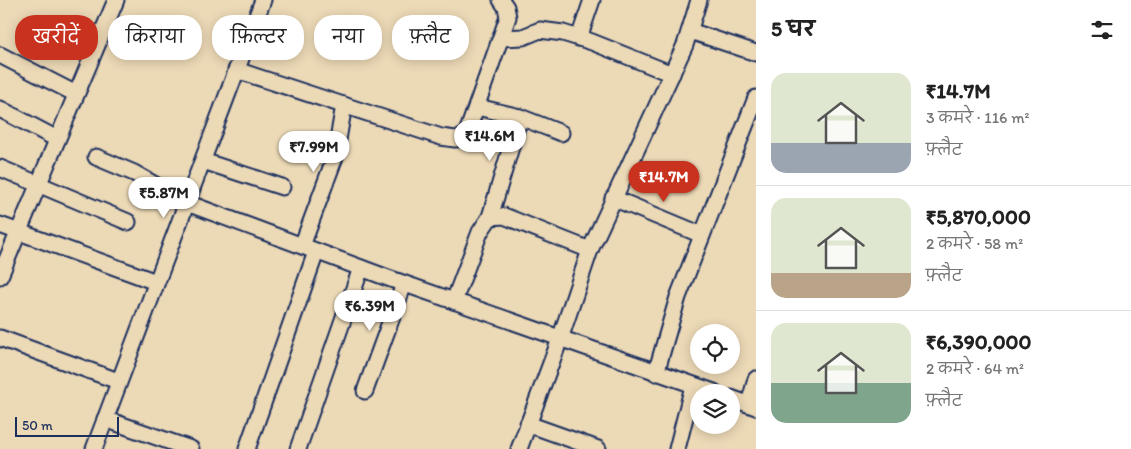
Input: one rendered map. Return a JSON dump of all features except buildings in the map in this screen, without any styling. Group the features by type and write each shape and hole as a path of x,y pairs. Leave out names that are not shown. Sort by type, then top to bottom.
{"street":[{"path":"0,276 116,0"},
{"path":"94,449 118,381 264,0"},
{"path":"236,70 441,137 463,138 477,107 508,17 506,7 501,0"},
{"path":"579,38 592,0"},
{"path":"519,449 560,339 590,250 672,74 690,31 698,0"},
{"path":"502,38 515,38 540,30 548,30 579,38 672,74"},
{"path":"690,31 756,53"},
{"path":"0,55 76,94"},
{"path":"656,373 678,297 756,98"},
{"path":"247,449 309,249 335,157 344,105"},
{"path":"477,107 520,117 561,133"},
{"path":"0,109 57,139"},
{"path":"454,301 480,232 490,217 520,117"},
{"path":"96,157 134,173 187,203 404,284 690,385"},
{"path":"203,161 282,187"},
{"path":"0,168 128,222"},
{"path":"613,198 702,235"},
{"path":"490,217 504,216 590,250"},
{"path":"0,225 156,282"},
{"path":"298,449 361,268"},
{"path":"365,391 404,284"},
{"path":"0,338 118,381"},
{"path":"740,401 752,406 756,379"},
{"path":"677,449 690,398"},
{"path":"105,419 191,449"},
{"path":"528,424 598,449"}]}
